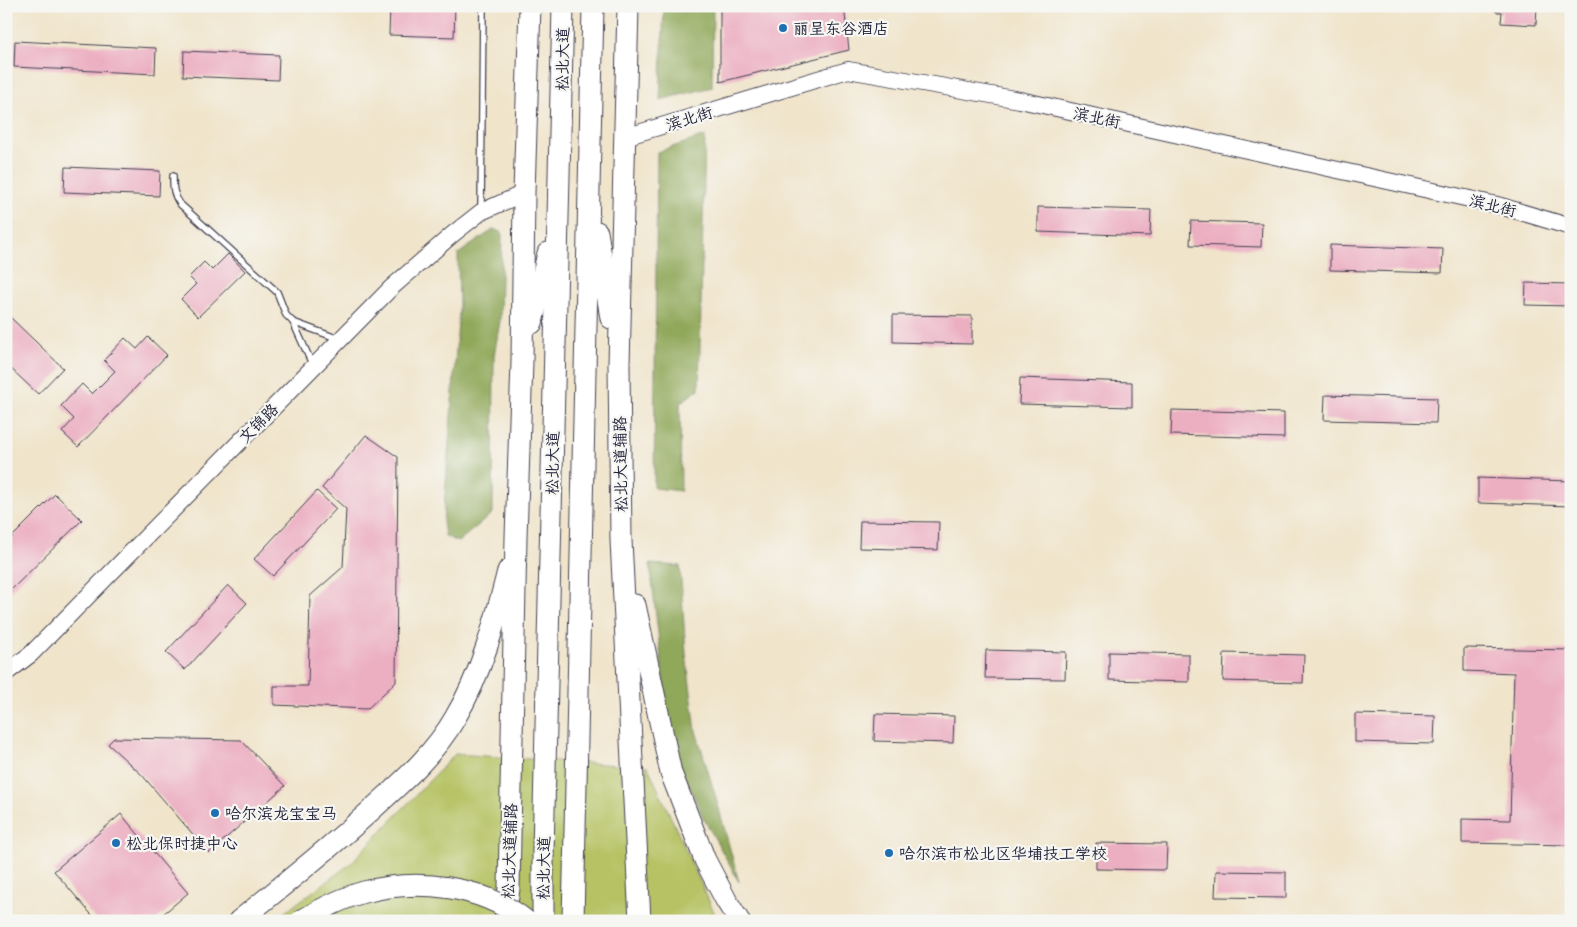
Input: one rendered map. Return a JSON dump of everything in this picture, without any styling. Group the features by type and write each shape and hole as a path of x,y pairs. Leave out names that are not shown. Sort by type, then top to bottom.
{"highway":[{"path":"522,362 524,192 530,6"},
{"name":"松北大道","path":"543,921 564,6"},
{"name":"松北大道","path":"573,921 593,6"},
{"name":"松北大道辅路","path":"628,6 619,365 621,540 640,921"},
{"path":"588,185 619,365"},
{"path":"522,362 558,210"},
{"name":"松北大道辅路","path":"505,921 509,888 516,537 522,362"},
{"path":"239,921 350,830 415,771 455,719 471,688 498,608 516,537"},
{"path":"621,540 671,773 705,860 739,921"},
{"path":"301,921 318,910 362,892 400,886 422,886 463,891 482,896 498,903 526,921"},
{"path":"509,888 510,921"}],"street":[{"name":"滨北街","path":"625,137 848,70 1020,100 1497,205 1571,227"},
{"name":"文锦路","path":"6,673 31,654 392,288 481,212 524,192"}],"lane":[{"path":"481,212 483,6"},
{"path":"173,176 175,197 180,204 277,292 286,315 293,322 314,367"},
{"path":"293,322 340,339"}],"green space":[{"path":"664,6 713,6 712,87 660,100"},
{"path":"705,136 699,389 680,403 681,491 654,488 657,152"},
{"path":"494,229 502,233 500,321 494,356 493,513 458,542 445,536 443,522 459,309 458,254"},
{"path":"650,564 680,566 686,654 696,731 739,882 704,819 682,770 668,719"},
{"path":"455,754 648,767 718,921 273,921 350,864"}],"building":[{"path":"390,6 455,6 454,37 389,35"},
{"name":"丽呈东谷酒店","path":"720,6 844,6 849,50 720,82"},
{"path":"1497,6 1537,6 1536,25 1501,23 1502,12 1496,12"},
{"path":"15,41 156,48 155,74 14,67"},
{"path":"184,51 279,55 278,80 183,76"},
{"path":"65,167 160,171 159,196 64,192"},
{"path":"1038,207 1151,210 1150,236 1038,232"},
{"path":"1191,221 1262,223 1261,247 1190,245"},
{"path":"1330,245 1443,249 1442,273 1330,270"},
{"path":"228,254 245,271 198,317 181,299 196,284 189,277 204,262 212,270"},
{"path":"1526,283 1571,284 1571,306 1525,305"},
{"path":"893,315 972,316 972,344 893,342"},
{"path":"9,316 63,368 38,394 6,364 6,319"},
{"path":"148,337 167,355 78,447 62,432 74,419 61,406 82,384 92,394 115,371 104,360 125,338 137,349"},
{"path":"1020,378 1132,382 1132,407 1019,404"},
{"path":"1325,395 1437,398 1436,423 1324,420"},
{"path":"1172,410 1284,413 1284,438 1171,435"},
{"path":"366,435 398,457 396,682 367,709 274,705 274,686 308,686 310,596 343,567 346,509 322,488"},
{"path":"1478,478 1571,481 1571,506 1478,503"},
{"path":"317,491 336,509 273,576 254,559"},
{"path":"55,494 82,520 6,595 6,543"},
{"path":"860,521 939,522 938,550 859,548"},
{"path":"228,585 247,603 185,670 166,652"},
{"path":"1464,648 1571,650 1571,845 1462,843 1462,819 1510,820 1514,673 1464,671"},
{"path":"986,650 1066,652 1065,679 985,678"},
{"path":"1109,652 1189,654 1189,682 1109,680"},
{"path":"1224,653 1304,655 1303,683 1223,681"},
{"path":"875,714 954,716 953,743 874,741"},
{"path":"1355,714 1435,716 1434,744 1355,742"},
{"name":"哈尔滨龙宝宝马","path":"114,738 241,740 285,786 209,853 142,775 108,744"},
{"name":"松北保时捷中心","path":"121,814 188,893 155,921 97,921 54,871"},
{"path":"1096,843 1167,844 1166,870 1096,869"},
{"path":"1216,871 1286,872 1286,898 1215,897"}],"place":[{"name":"丽呈东谷酒店","path":"783,28"},
{"name":"哈尔滨龙宝宝马","path":"215,813"},
{"name":"松北保时捷中心","path":"116,843"},
{"name":"哈尔滨市松北区华埔技工学校","path":"889,853"}]}
